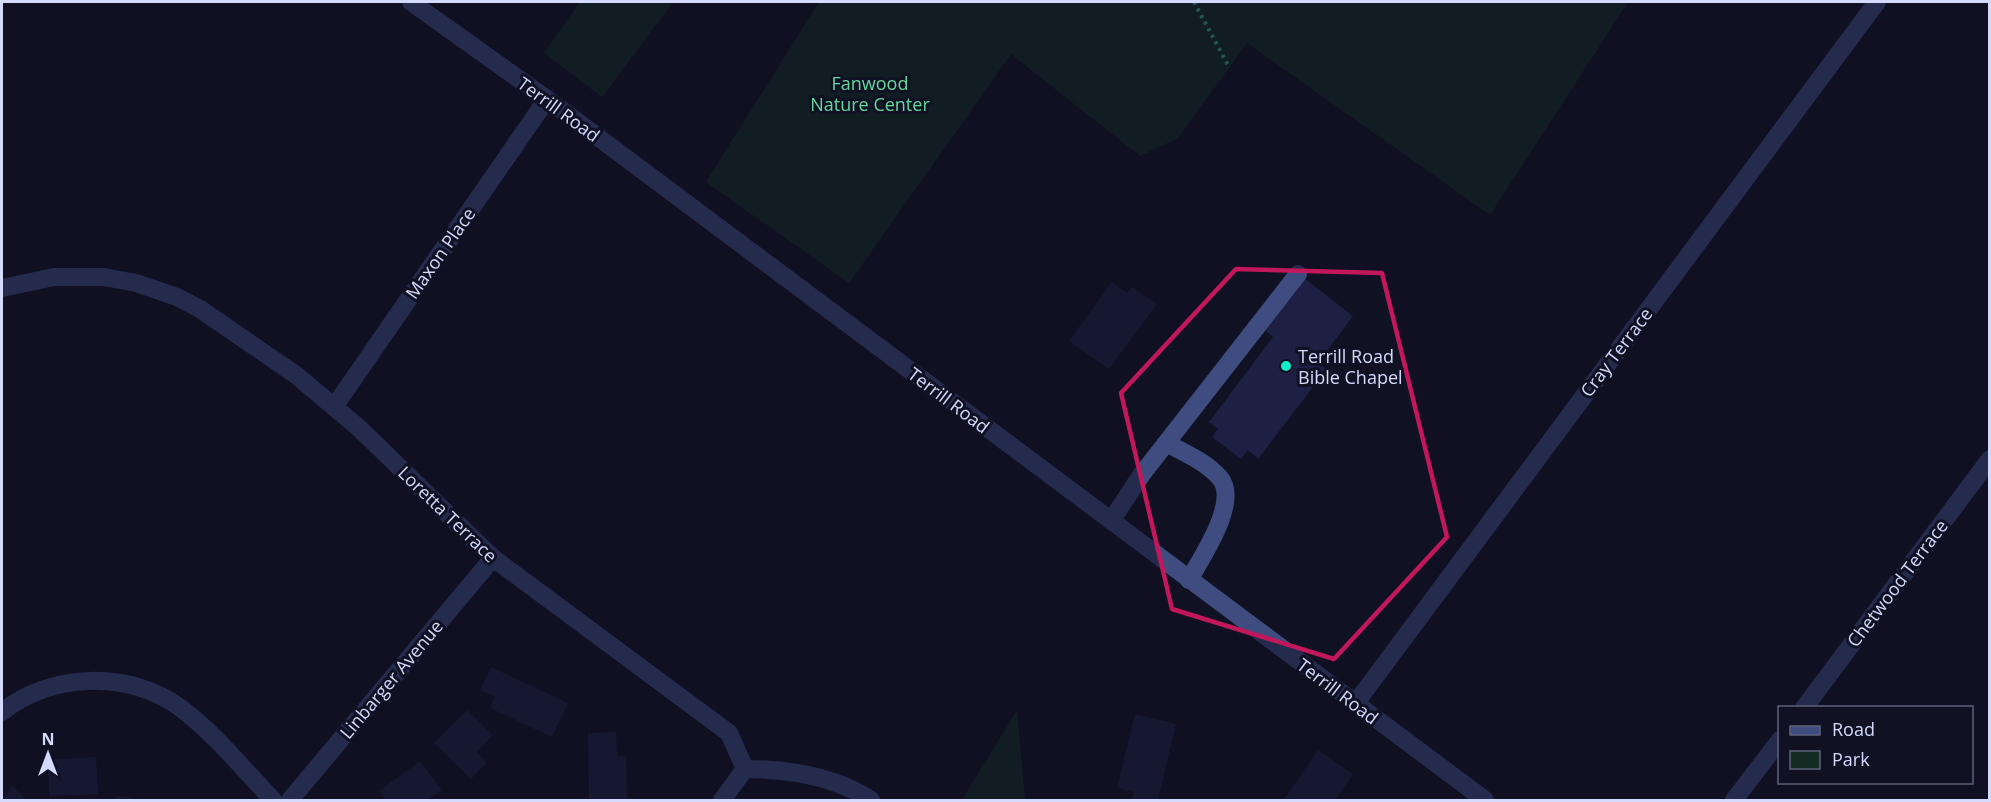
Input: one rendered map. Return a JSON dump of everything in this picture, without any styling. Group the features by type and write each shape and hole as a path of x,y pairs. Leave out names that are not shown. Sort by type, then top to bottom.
{"street":[{"name":"Terrill Road","path":"411,2 547,99 1111,521 1355,704 1473,797"},
{"name":"Cray Terrace","path":"1355,704 1877,2"},
{"name":"Maxon Place","path":"334,407 547,99"},
{"path":"1111,521 1142,474 1298,274"},
{"name":"Loretta Terrace","path":"2,288 28,281 79,276 136,283 177,297 221,322 296,375 334,407 493,558 729,733 745,769"},
{"path":"1166,443 1196,458 1221,479 1226,494 1219,526 1189,580"},
{"name":"Chetwood Terrace","path":"1805,706 1989,459"},
{"name":"Linbarger Avenue","path":"290,801 493,558"},
{"path":"2,712 31,694 61,684 92,680 113,682 154,693 182,709 273,801"},
{"path":"1734,801 1778,741"},
{"path":"722,801 745,769 775,769 820,778 858,792 871,801"}],"path":[{"path":"1194,2 1229,67"}],"highlighted area":[{"path":"1236,269 1382,273 1447,537 1334,659 1172,609 1121,393"}],"green space":[{"path":"580,2 673,2 602,97 544,53"},
{"name":"Fanwood Nature Center","path":"819,2 1628,2 1490,215 1247,43 1178,138 1140,156 1011,54 849,283 706,182"},
{"path":"1017,710 1025,800 962,800"}],"building":[{"name":"Terrill Road Bible Chapel","path":"1304,278 1353,316 1318,363 1327,369 1258,459 1248,450 1241,459 1212,437 1218,429 1209,422 1273,337 1264,329"},
{"path":"1112,282 1127,293 1132,287 1157,304 1109,369 1069,341"},
{"path":"491,667 568,703 552,737 490,708 495,697 480,690"},
{"path":"467,710 493,735 477,752 487,762 471,779 434,743"},
{"path":"1135,714 1176,724 1158,800 1132,800 1134,792 1117,788"},
{"path":"616,732 617,756 626,755 627,800 589,800 588,733"},
{"path":"1318,750 1353,774 1335,800 1284,800"},
{"path":"96,757 98,794 49,796 48,760"},
{"path":"420,761 442,790 427,800 386,800 379,791"},
{"path":"12,786 27,800 2,800"},
{"path":"116,796 137,799 137,800 115,800"}],"place":[{"name":"Terrill Road Bible Chapel","path":"1286,366"}]}
